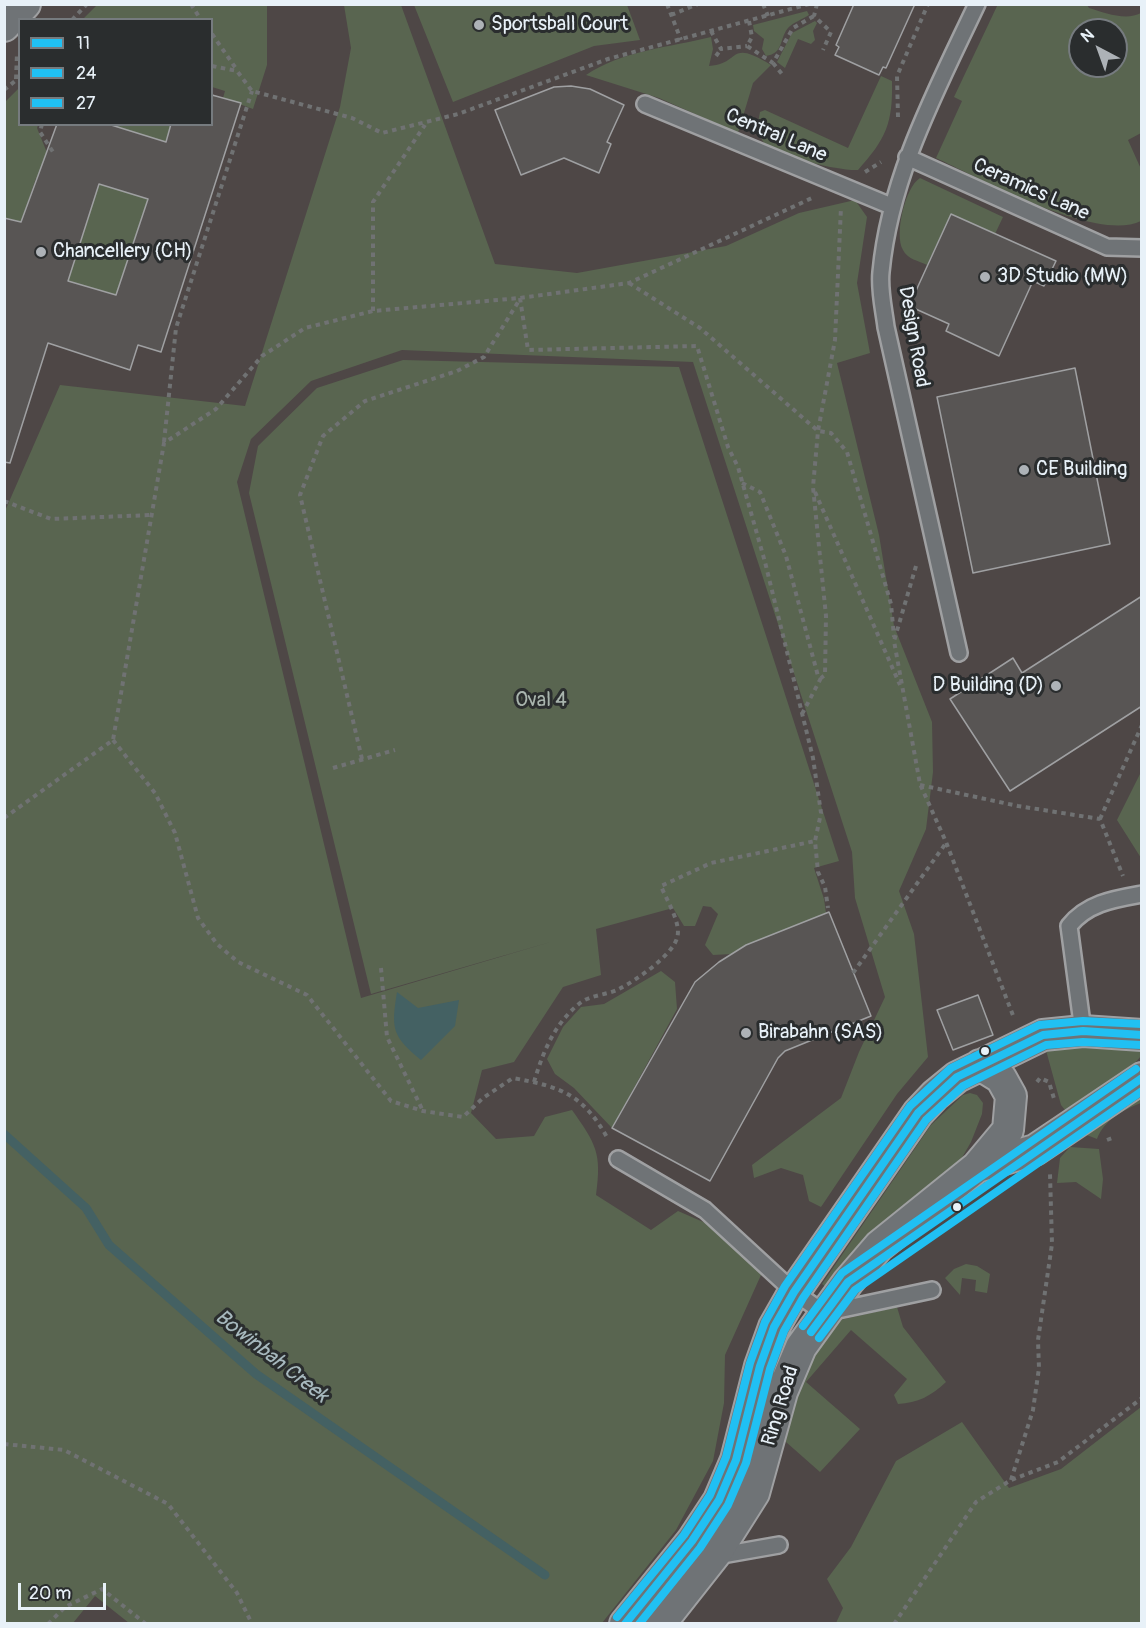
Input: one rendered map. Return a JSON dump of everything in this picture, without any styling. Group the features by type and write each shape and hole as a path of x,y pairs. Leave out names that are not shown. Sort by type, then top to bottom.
{"street":[{"path":"4,26 25,4"},
{"name":"Ring Road","path":"625,1623 692,1541 719,1500 736,1460 760,1366 774,1327 794,1292 918,1113 957,1077 1043,1035 1083,1031 1142,1035"},
{"path":"977,1167 1008,1130 1011,1096 1001,1078 981,1065"},
{"name":"Ring Road","path":"660,1623 716,1553 754,1493 782,1392 801,1347 848,1282 879,1246 977,1167 1043,1157 1142,1078"},
{"path":"848,1282 1043,1157"}],"lane":[{"name":"Design Road","path":"960,653 886,327 880,275 891,206 907,157 977,4"},
{"name":"Central Lane","path":"645,104 891,206"},
{"name":"Ceramics Lane","path":"907,157 1107,248 1142,248"},
{"path":"1083,1031 1069,926 1078,914 1103,902 1142,894"},
{"path":"618,1159 705,1210 794,1292 825,1313 932,1290"},
{"path":"716,1553 728,1554 779,1545"}],"path":[{"path":"74,18 87,4"},
{"path":"191,4 200,18"},
{"path":"667,4 681,40"},
{"path":"671,15 698,4"},
{"path":"763,4 768,16"},
{"path":"213,35 252,91 352,118 382,133 425,124 608,59 809,4"},
{"path":"773,63 793,28 814,16 817,4"},
{"path":"898,126 897,76 928,4"},
{"path":"814,16 831,32 823,50"},
{"path":"747,46 752,38 749,21"},
{"path":"711,31 721,49"},
{"path":"716,56 721,49 747,46 773,63 782,75"},
{"path":"213,66 237,71"},
{"path":"4,90 18,78"},
{"path":"4,818 113,740 164,442 176,327 252,91"},
{"path":"373,311 374,202 425,124"},
{"path":"42,126 40,132 53,153"},
{"path":"164,442 216,409 262,356 304,328 373,311 520,298 629,283 730,234 842,186 836,340 818,431 813,487 826,616 825,675 821,678 802,714"},
{"path":"629,283 700,328 818,431 831,433 847,452 891,604 894,641 920,784 946,842 1015,1022"},
{"path":"520,298 528,350 697,346 765,562 813,758 821,813 815,841 818,872 825,887 828,908"},
{"path":"362,759 300,495 323,436 365,401 457,372 484,357 520,298"},
{"path":"742,483 760,492 786,556 818,676 821,678"},
{"path":"813,487 903,692"},
{"path":"4,501 51,519 152,515"},
{"path":"894,641 916,563"},
{"path":"1123,876 1100,819 1142,725"},
{"path":"113,740 154,793 175,833 198,918 217,944 238,962 307,995 392,1101 423,1111 464,1117 483,1098 513,1078 551,1085 578,1099 600,1125 618,1159"},
{"path":"333,768 394,750"},
{"path":"920,784 1018,806 1100,819"},
{"path":"534,1082 544,1049 561,1021 582,1002 619,989 666,956 677,939 678,930 661,886 711,863 815,841"},
{"path":"853,973 946,842"},
{"path":"381,968 387,1037 423,1111"},
{"path":"1032,1087 1040,1078 1049,1082 1057,1110"},
{"path":"1011,1480 1033,1410 1039,1368 1038,1340 1052,1244 1043,1157"},
{"path":"894,1623 976,1503 1011,1480 1058,1462 1142,1398"},
{"path":"4,1444 64,1450 168,1504 237,1593 252,1623"},
{"path":"48,1623 65,1607 102,1589 146,1623"}],"shaded area":[{"path":"5,5 1141,5 1141,1623 5,1623"}],"green space":[{"path":"998,4 1087,5 1089,8 1115,15 1129,16 1141,13 1141,133 1128,140 1141,169 1141,221 1121,225 1096,223 1068,216 1008,193 936,158 962,101 954,97"},
{"path":"97,5 273,5 267,6 267,65 253,109 223,98 225,91 213,87 213,18 84,18"},
{"name":"Oval 4","path":"344,5 401,5 495,264 577,273 726,246 799,213 855,200 867,217 857,283 870,353 837,363 879,535 894,626 932,722 933,772 926,829 899,891 914,934 928,1057 897,1094 821,1207 809,1201 803,1175 781,1168 754,1178 752,1165 841,1098 859,1052 885,997 855,898 852,852 693,362 402,350 311,381 251,439 237,482 361,998 554,941 371,994 249,493 258,446 317,388 403,360 679,367 839,861 814,868 826,913 732,954 713,955 705,945 718,914 711,907 703,906 695,926 684,926 673,908 596,929 601,975 563,987 514,1062 482,1070 471,1113 496,1139 534,1136 545,1117 572,1110 587,1132 595,1150 598,1169 596,1195 651,1230 678,1211 717,1228 761,1275 725,1355 724,1403 713,1461 676,1530 602,1623 129,1623 95,1596 73,1623 5,1624 5,511 60,385 245,406 340,107 351,48"},
{"path":"414,5 627,5 640,40 594,46 453,102"},
{"path":"807,11 809,15 788,28 776,52 766,56 762,49 764,39 754,31 753,25"},
{"path":"815,21 817,23 813,31 815,40 811,44 798,39 785,68 777,62 792,33"},
{"path":"711,37 713,49 709,66 719,64 741,53 757,57 771,65 753,83 738,133 659,98 586,75 630,55"},
{"path":"881,76 892,81 889,119 886,130 875,149 858,170 822,165 792,157 768,146 760,137 760,112 765,110 848,148"},
{"path":"18,89 18,126 38,126 52,165 46,181 36,178 21,222 5,218 5,102"},
{"path":"111,126 171,126 166,142"},
{"path":"920,178 1003,217 995,234 951,214 927,265 907,256 901,243 900,223 910,191"},
{"path":"99,183 148,199 116,295 68,281"},
{"path":"1141,772 1141,858 1117,820"},
{"path":"661,971 675,982 677,1009 612,1128 574,1088 555,1074 547,1059 563,1027 581,1007 604,1004"},
{"path":"1141,1042 1141,1056 1121,1079 1069,1115 1061,1105 1044,1043"},
{"path":"1141,1092 1141,1103 1115,1116 1104,1126 1097,1139 1079,1132"},
{"path":"970,1093 977,1095 983,1103 982,1114 971,1142 956,1168 831,1291 822,1284 931,1125 963,1095"},
{"path":"1070,1147 1099,1149 1103,1179 1101,1199 1076,1182 1057,1183 1060,1158"},
{"path":"966,1264 977,1266 990,1274 987,1293 975,1291 976,1280 962,1278 960,1295 945,1278 954,1269"},
{"path":"897,1307 903,1327 946,1382 924,1398 898,1404 894,1395 907,1379 851,1330 806,1382 860,1429 820,1472 786,1442 788,1410 827,1323"},
{"path":"1141,1407 1141,1623 836,1623 843,1608 827,1579 851,1547 896,1461 962,1422 1009,1488 1061,1469"}],"water":[{"path":"397,992 418,1008 459,1000 455,1026 421,1060 404,1044 396,1031 394,1015"}],"building":[{"path":"854,4 915,4 886,68 883,67 879,75 835,55 839,47 836,45"},
{"path":"571,86 590,89 624,105 607,142 611,144 599,173 564,158 521,175 495,110 554,87"},
{"name":"Chancellery (CH)","path":"213,95 241,103 161,352 138,345 130,370 48,343 10,463 4,462 4,218 21,222 56,126 114,126 166,142 170,126 213,126","holes":["99,184 148,199 116,295 68,281"]},
{"name":"3D Studio (MW)","path":"951,214 1056,261 1044,286 1033,281 999,356 946,331 949,324 909,306"},
{"name":"CE Building","path":"1075,368 1110,544 973,573 937,397"},
{"name":"D Building (D)","path":"1142,596 1142,706 1010,791 950,699 1013,658 1022,673"},
{"name":"Birabahn (SAS)","path":"829,912 871,1016 785,1051 778,1058 710,1181 612,1128 695,982 719,962 746,945"},
{"path":"978,995 993,1035 953,1050 937,1010"}],"waterway":[{"name":"Bowinbah Creek","path":"4,1134 86,1208 109,1245 256,1374 545,1575"}],"transit line":[{"name":"27","path":"617,1617 684,1535 710,1495 726,1457 750,1363 765,1322 785,1286 910,1106 951,1068 1039,1025 1083,1021 1142,1024"},
{"name":"11","path":"625,1624 692,1541 719,1500 736,1460 760,1366 774,1327 794,1292 918,1113 957,1077 1043,1035 1083,1031 1142,1035"},
{"name":"24","path":"639,1624 700,1548 728,1505 746,1463 770,1369 784,1331 803,1298 926,1120 963,1086 1046,1045 1083,1042 1141,1045"},
{"name":"27","path":"803,1326 842,1273 1136,1069"},
{"name":"11","path":"811,1332 848,1282 1142,1078"},
{"name":"24","path":"819,1338 855,1290 1142,1091"}],"place":[{"name":"Sportsball Court","path":"479,25"},
{"name":"Chancellery (CH)","path":"41,252"},
{"name":"3D Studio (MW)","path":"985,277"},
{"name":"CE Building","path":"1024,470"},
{"name":"D Building (D)","path":"1056,686"},
{"name":"Birabahn (SAS)","path":"746,1033"}]}
